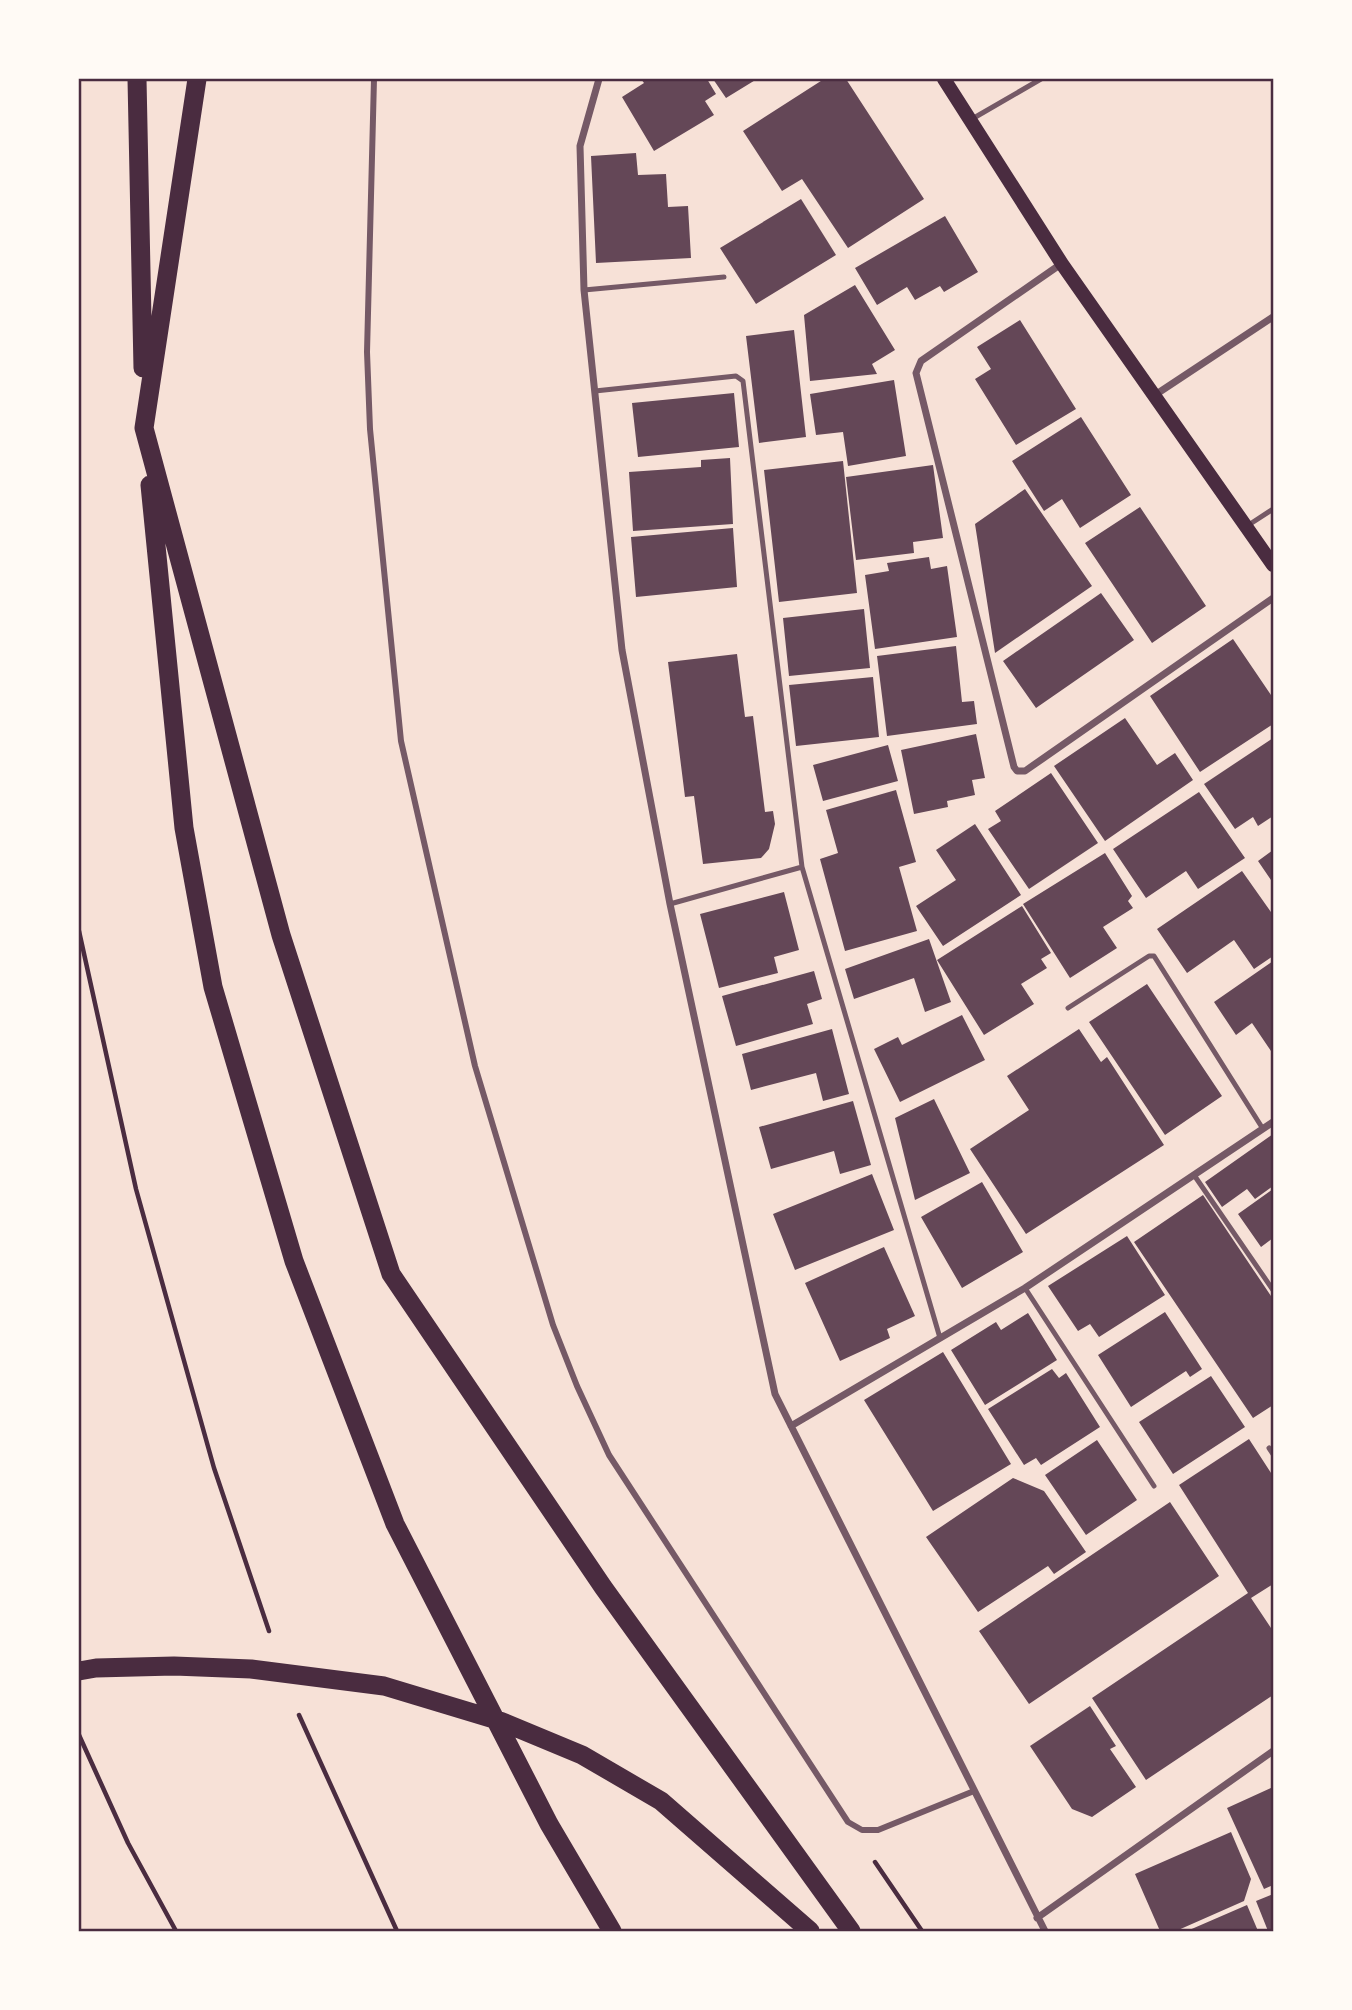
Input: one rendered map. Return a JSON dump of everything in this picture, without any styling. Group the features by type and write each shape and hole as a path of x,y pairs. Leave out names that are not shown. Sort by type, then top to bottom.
{"highway":[{"path":"137,79 144,428 184,828 210,973 293,1261 395,1524 549,1824 612,1931"},
{"path":"197,79 144,428 281,935 391,1274 603,1587 851,1931"},
{"path":"79,1671 96,1668 174,1667 251,1669 384,1686 500,1721 582,1755 661,1801 810,1931"}],"main road":[{"path":"944,79 1062,264 1273,565"}],"street":[{"path":"374,79 366,352 370,429 401,741 475,1066 553,1325 609,1455 848,1822 862,1830 878,1830 974,1791"},
{"path":"599,79 580,146 584,290 622,650 670,904 775,1394 1045,1931"},
{"path":"1062,264 921,361 916,373 1014,767 1017,771 1025,771 1273,598"},
{"path":"1156,395 1273,317"},
{"path":"792,1426 1025,1288 1273,1122"},
{"path":"1037,1918 1273,1751"}],"lane":[{"path":"972,119 1041,79"},
{"path":"584,290 724,277"},
{"path":"595,391 736,376 743,381 802,867 940,1338"},
{"path":"1247,526 1273,509"},
{"path":"670,904 802,867"},
{"path":"1068,1008 1153,956 1263,1129"},
{"path":"1194,1175 1273,1290"},
{"path":"1025,1288 1154,1486"}],"path":[{"path":"79,931 136,1189 214,1468 272,1641"},
{"path":"298,1713 397,1931"},
{"path":"79,1735 128,1843 176,1931"},
{"path":"848,1822 922,1931"}],"building":[{"path":"641,79 707,79 716,94 705,101 714,115 654,151 622,97 644,83"},
{"path":"713,79 757,79 726,98"},
{"path":"824,79 846,79 924,199 848,248 802,179 782,191 743,131"},
{"path":"636,153 638,175 666,174 668,207 688,206 691,258 596,263 591,156"},
{"path":"801,199 836,255 756,304 720,248"},
{"path":"945,216 978,272 944,292 940,286 915,300 907,287 877,305 855,268"},
{"path":"855,285 895,350 872,364 877,374 810,381 804,315"},
{"path":"1020,320 1076,409 1016,445 975,379 991,369 977,347"},
{"path":"794,330 806,437 759,443 746,336"},
{"path":"894,380 906,456 848,466 843,432 816,435 810,394"},
{"path":"734,393 739,447 638,457 632,403"},
{"path":"1081,417 1131,495 1080,528 1062,499 1044,511 1012,461"},
{"path":"730,458 733,524 633,531 629,472 701,467 701,460"},
{"path":"843,461 857,593 779,602 764,470"},
{"path":"933,465 943,538 913,542 914,553 856,560 846,477"},
{"path":"1025,489 1092,586 995,653 975,524"},
{"path":"1140,507 1206,606 1152,643 1085,543"},
{"path":"733,528 737,587 636,597 631,537"},
{"path":"929,557 931,569 947,566 957,637 875,649 865,575 889,571 887,563"},
{"path":"1101,593 1134,640 1036,708 1003,661"},
{"path":"864,609 870,668 789,676 783,618"},
{"path":"1233,639 1273,698 1273,724 1200,772 1150,696"},
{"path":"956,646 962,702 974,701 977,724 887,736 877,656"},
{"path":"737,654 745,717 753,716 765,812 773,811 775,824 769,849 761,858 703,864 694,796 685,797 668,662"},
{"path":"873,677 879,737 796,746 789,685"},
{"path":"1125,718 1157,765 1175,753 1193,780 1105,841 1054,766"},
{"path":"976,734 985,778 972,780 975,795 947,801 948,807 914,814 901,750"},
{"path":"1273,738 1273,816 1258,826 1253,817 1235,829 1204,784"},
{"path":"888,745 898,781 823,801 813,765"},
{"path":"1051,773 1098,843 1029,889 988,829 1001,821 995,811"},
{"path":"896,790 916,862 899,867 917,931 845,951 820,859 838,853 826,810"},
{"path":"1199,792 1245,858 1198,889 1186,871 1146,898 1113,849"},
{"path":"975,824 1021,895 943,946 916,906 956,880 936,850"},
{"path":"1273,850 1273,883 1258,861"},
{"path":"1105,853 1132,896 1128,901 1133,908 1103,927 1117,948 1070,978 1023,904"},
{"path":"1242,871 1273,915 1273,956 1254,969 1234,940 1187,973 1157,929"},
{"path":"784,892 799,950 774,957 778,973 719,988 700,914"},
{"path":"1022,906 1051,953 1041,959 1047,968 1021,984 1034,1004 984,1035 937,960"},
{"path":"929,939 951,1002 925,1012 914,978 854,999 845,969"},
{"path":"1273,961 1273,1054 1252,1023 1236,1035 1214,1002"},
{"path":"814,971 822,999 807,1004 813,1024 736,1046 722,996"},
{"path":"1147,984 1222,1096 1165,1135 1089,1022"},
{"path":"962,1015 985,1060 900,1102 874,1049 898,1037 902,1045"},
{"path":"832,1029 849,1094 823,1101 816,1073 751,1090 742,1054"},
{"path":"1079,1029 1101,1062 1107,1057 1164,1145 1026,1234 970,1149 1029,1110 1007,1076"},
{"path":"934,1099 970,1173 915,1200 895,1118"},
{"path":"853,1101 871,1165 840,1174 834,1151 771,1169 759,1127"},
{"path":"1273,1134 1273,1186 1255,1199 1247,1189 1222,1207 1205,1182"},
{"path":"872,1174 894,1230 795,1270 773,1214"},
{"path":"982,1182 1023,1252 962,1288 921,1217"},
{"path":"1273,1189 1273,1238 1261,1247 1238,1214"},
{"path":"1203,1195 1273,1299 1273,1405 1253,1418 1134,1242"},
{"path":"1127,1236 1165,1295 1099,1337 1090,1324 1078,1331 1048,1286"},
{"path":"884,1247 915,1316 887,1329 890,1338 840,1361 805,1283"},
{"path":"1165,1312 1202,1369 1190,1377 1186,1371 1131,1407 1098,1355"},
{"path":"1028,1313 1057,1360 985,1405 951,1350 996,1322 1001,1330"},
{"path":"943,1352 1011,1464 933,1511 864,1400"},
{"path":"1052,1369 1059,1378 1066,1373 1100,1427 1041,1465 1036,1458 1024,1465 988,1409"},
{"path":"1211,1376 1245,1427 1173,1474 1139,1422"},
{"path":"1249,1439 1273,1476 1273,1584 1251,1598 1273,1631 1273,1695 1146,1780 1092,1698 1248,1593 1179,1485"},
{"path":"1097,1440 1137,1500 1086,1535 1045,1475"},
{"path":"1013,1478 1044,1491 1086,1552 1054,1574 1048,1566 978,1612 926,1537"},
{"path":"1170,1502 1219,1576 1029,1704 979,1631"},
{"path":"1090,1706 1116,1746 1110,1749 1136,1787 1092,1817 1072,1809 1030,1746"},
{"path":"1273,1787 1273,1885 1264,1889 1227,1808"},
{"path":"1231,1832 1251,1879 1244,1901 1176,1931 1160,1931 1135,1874"},
{"path":"1273,1894 1273,1931 1268,1931 1256,1901"},
{"path":"1247,1905 1258,1931 1187,1931"}]}
